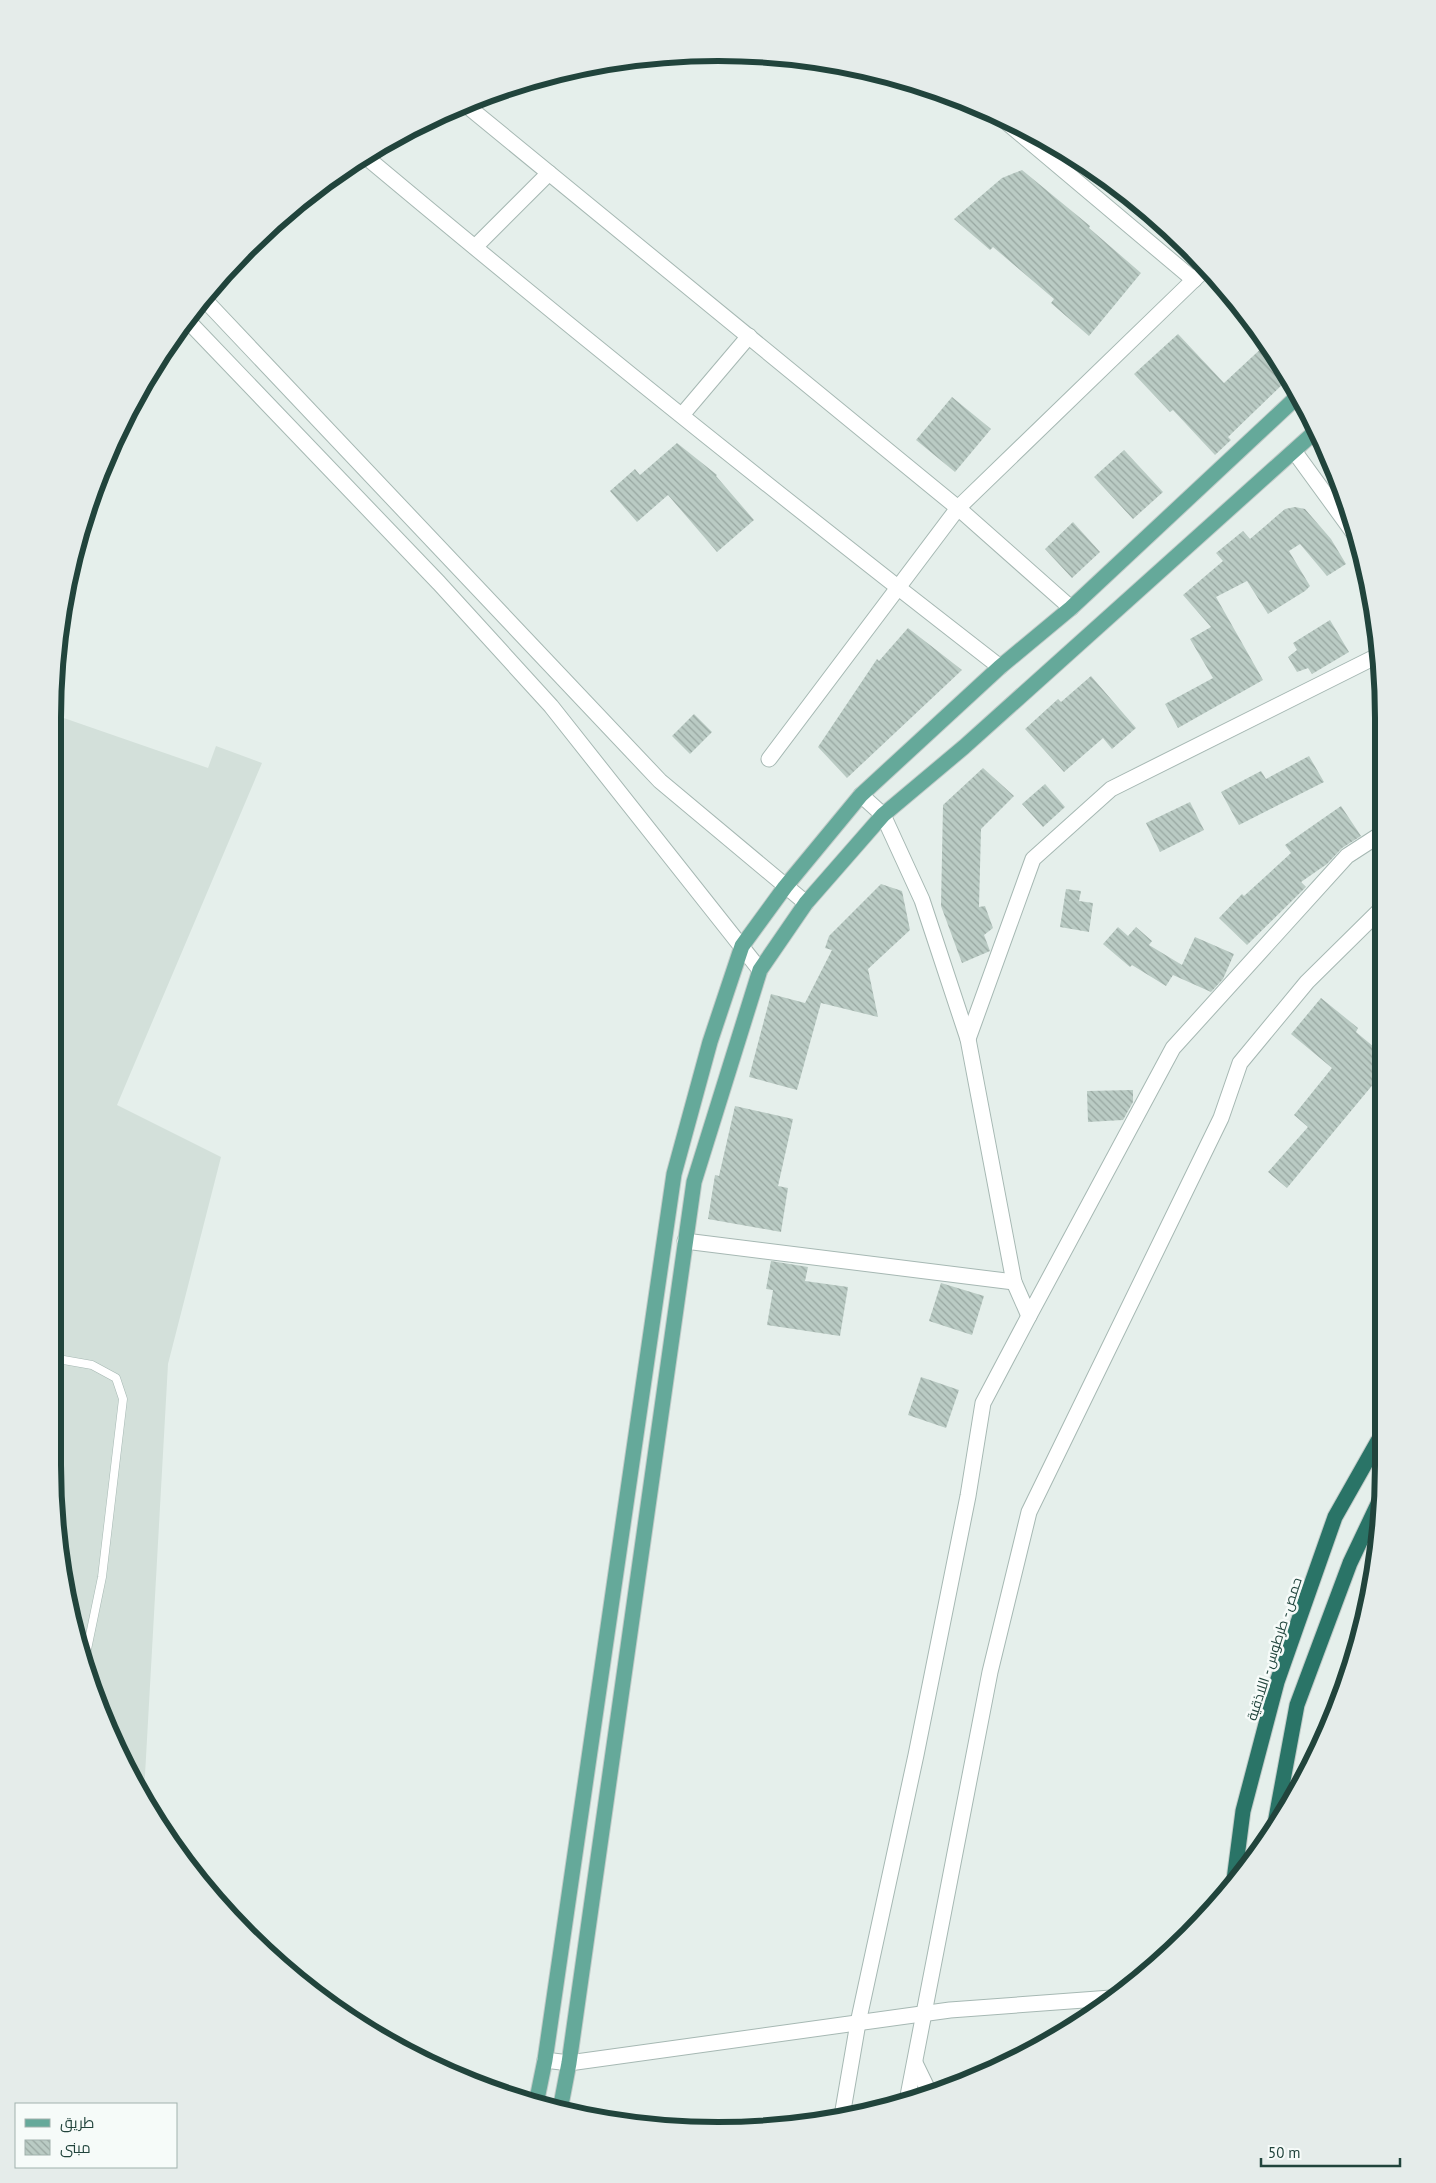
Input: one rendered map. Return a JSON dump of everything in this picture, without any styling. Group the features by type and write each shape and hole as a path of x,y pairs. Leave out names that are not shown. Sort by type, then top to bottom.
{"highway":[{"name":"حمص - طرطوس - اللاذقية","path":"1235,1869 1243,1811 1277,1682 1336,1516 1375,1445"},
{"path":"1278,1808 1297,1705 1350,1563 1372,1516"}],"main road":[{"path":"538,2096 545,2060 674,1174 710,1042 742,946 785,887 861,795 1000,667 1071,608 1293,401"},
{"path":"561,2102 569,2063 694,1182 760,970 806,904 883,815 971,741 1311,436"}],"street":[{"path":"471,109 958,508 1071,608"},
{"path":"769,760 958,508 1200,275 1029,140"},
{"path":"371,161 475,248 682,415 1000,667"},
{"path":"475,248 550,173"},
{"path":"209,304 660,781 806,904"},
{"path":"192,325 439,583 551,706 760,970"},
{"path":"682,415 749,336"},
{"path":"1294,451 1344,519"},
{"path":"968,1039 1033,859 1111,789 1371,659"},
{"path":"861,795 883,815 922,900 968,1039 1014,1282 1030,1316"},
{"path":"843,2109 858,2023 916,1755 968,1496 983,1403 1173,1048 1347,856 1375,838"},
{"path":"909,2093 926,2013 990,1672 1029,1512 1221,1118 1240,1063 1307,982 1375,915"},
{"path":"685,1241 1014,1282"},
{"path":"545,2060 569,2063 926,2013 1100,1999"},
{"path":"915,2063 927,2088"}],"lane":[{"path":"61,1360 92,1365 116,1378 123,1399 102,1577 88,1647"}],"shaded area":[{"path":"61,717 208,768 216,746 262,763 117,1105 221,1157 168,1364 144,1784 111,1716 96,1676 74,1593 67,1551 63,1508 61,1465"}],"building":[{"path":"1022,170 1090,226 1089,228 1141,273 1089,336 1051,303 1054,299 993,247 990,250 954,219 1002,178"},
{"path":"1178,334 1224,383 1261,349 1283,384 1228,437 1231,440 1215,455 1173,410 1170,412 1134,374"},
{"path":"952,397 991,429 955,472 916,440"},
{"path":"677,443 717,475 754,520 717,552 668,495 637,522 610,491 635,469 640,475"},
{"path":"1124,450 1163,492 1133,519 1094,477"},
{"path":"1295,507 1305,509 1331,539 1346,564 1327,576 1300,544 1289,551 1310,586 1305,591 1268,614 1247,581 1216,597 1263,680 1178,728 1165,704 1213,678 1190,639 1211,627 1183,595 1223,561 1216,553 1243,531 1250,539 1285,509"},
{"path":"1073,522 1100,552 1072,578 1045,549"},
{"path":"1330,620 1349,652 1312,674 1308,668 1297,672 1288,657 1297,650 1293,643"},
{"path":"908,628 962,670 847,778 818,747 877,659 879,661"},
{"path":"1091,676 1136,728 1112,749 1103,738 1064,772 1025,729 1058,699 1061,702"},
{"path":"694,714 712,732 690,754 672,736"},
{"path":"1309,756 1324,782 1239,825 1221,792 1261,771 1266,779"},
{"path":"983,768 1014,796 981,829 979,907 985,906 993,928 984,935 990,951 962,963 941,906 943,805"},
{"path":"1045,784 1065,807 1043,827 1022,804"},
{"path":"1190,802 1204,830 1160,852 1146,823"},
{"path":"1341,806 1361,836 1342,848 1327,864 1301,882 1306,887 1247,945 1219,918 1242,894 1244,896 1291,853 1285,845"},
{"path":"881,884 902,891 910,930 868,969 878,1017 821,1003 797,1090 749,1077 771,994 805,1003 832,950 825,948 829,936"},
{"path":"1066,889 1081,891 1079,901 1093,903 1089,932 1060,927"},
{"path":"1118,927 1128,936 1136,927 1152,941 1149,945 1182,965 1195,937 1234,954 1223,979 1211,992 1173,975 1166,986 1132,965 1130,967 1103,944"},
{"path":"1321,998 1358,1028 1356,1032 1375,1048 1375,1082 1287,1188 1268,1172 1308,1127 1294,1115 1332,1068 1291,1034"},
{"path":"1133,1090 1133,1102 1123,1120 1088,1122 1087,1091"},
{"path":"735,1106 793,1119 778,1186 788,1188 781,1232 708,1219 715,1175 719,1176"},
{"path":"771,1261 808,1267 805,1281 848,1287 840,1336 767,1325 773,1290 766,1289"},
{"path":"941,1283 984,1296 972,1335 929,1321"},
{"path":"921,1377 959,1390 946,1428 908,1415"}]}
